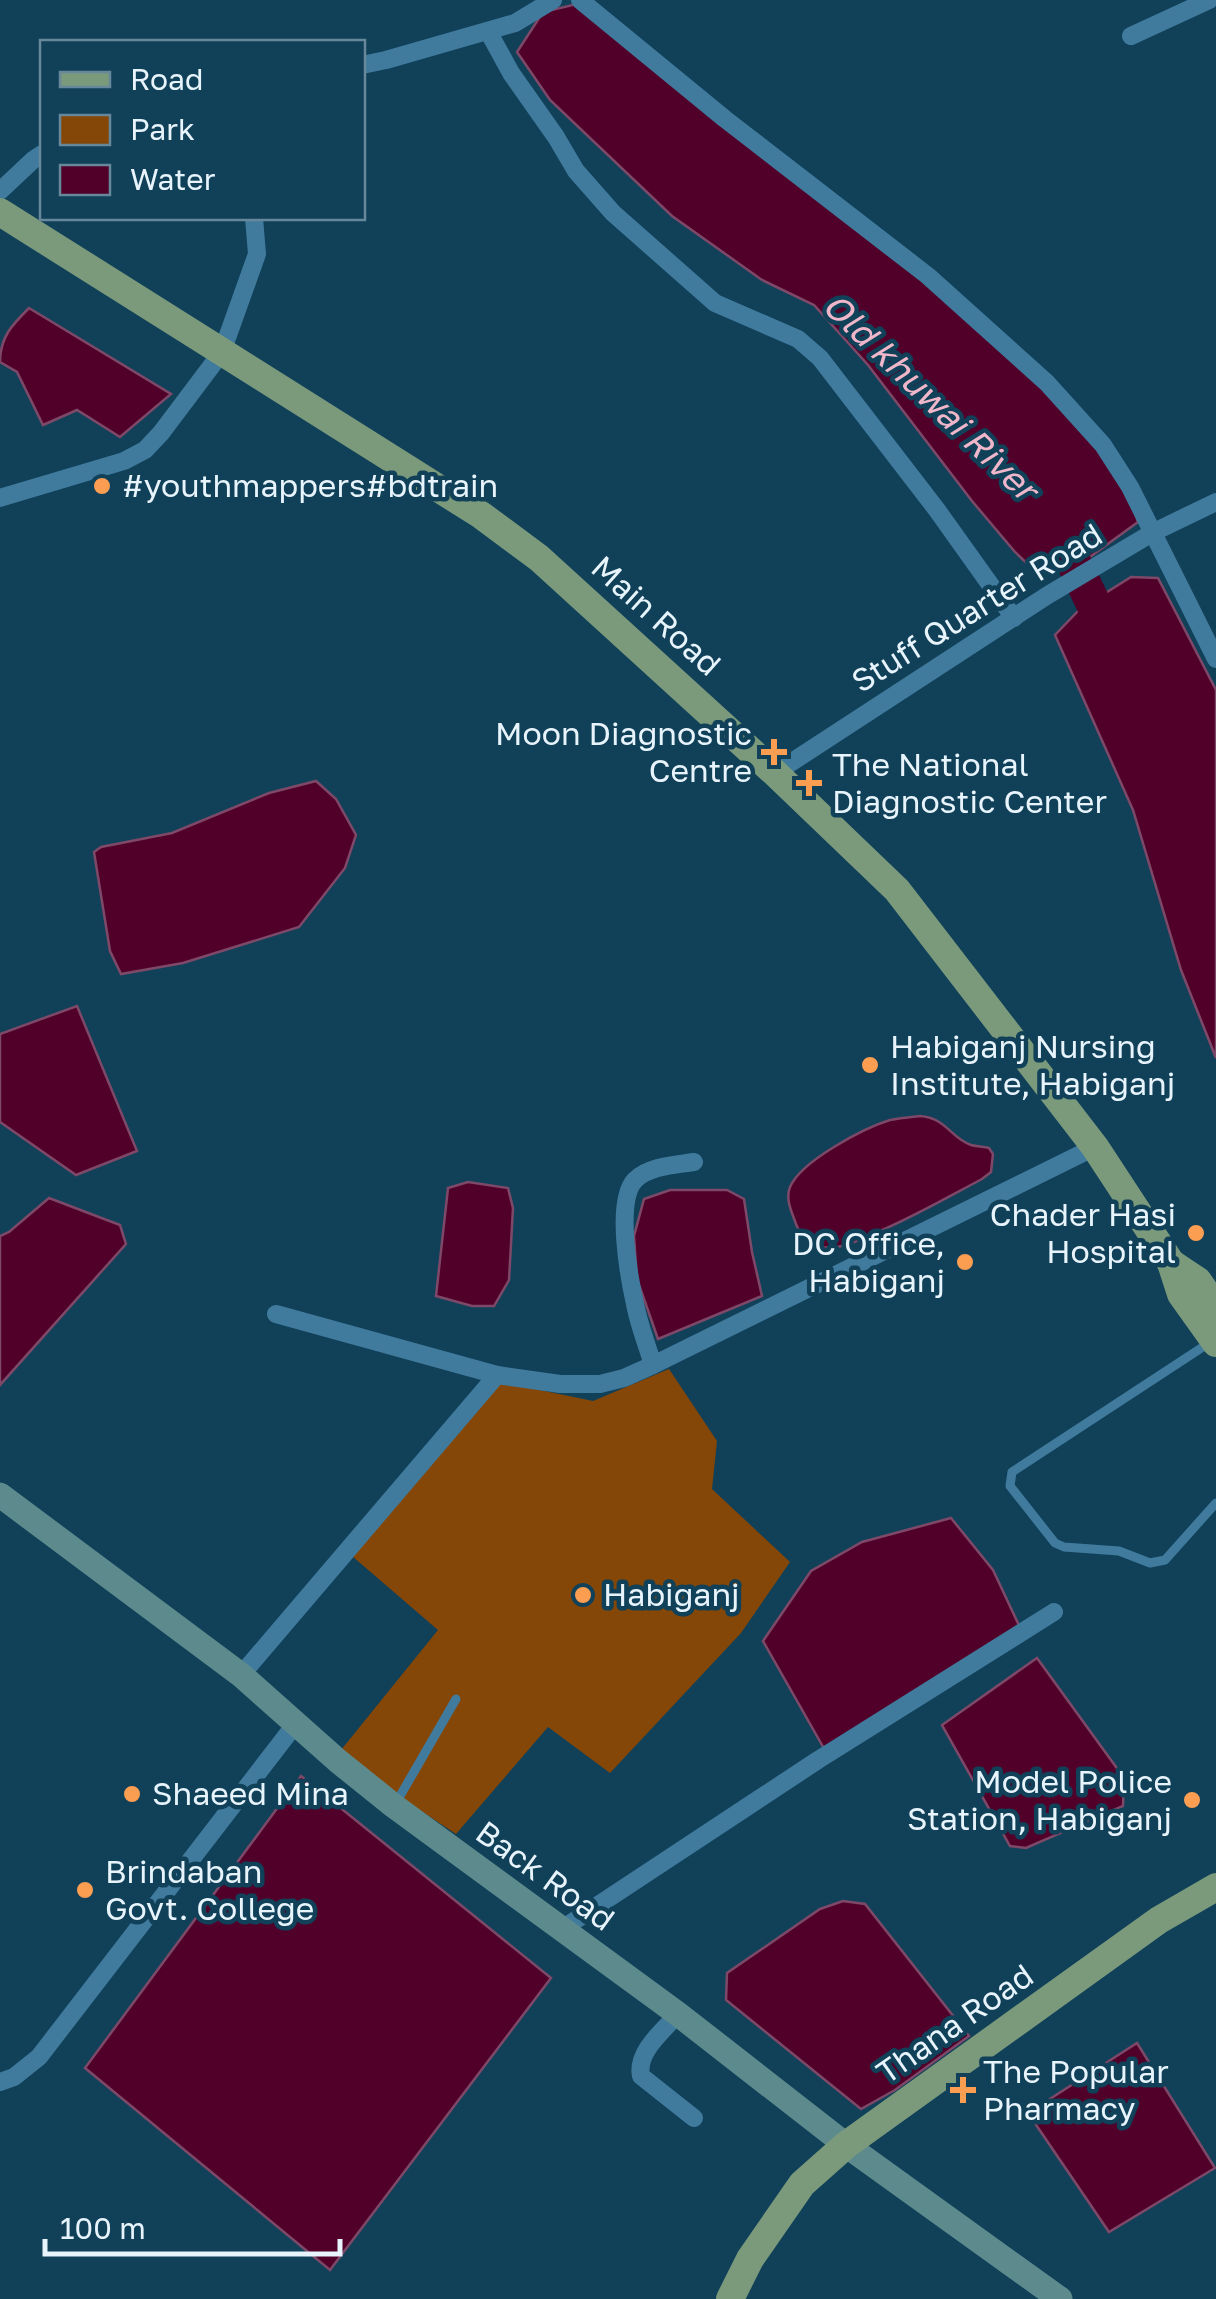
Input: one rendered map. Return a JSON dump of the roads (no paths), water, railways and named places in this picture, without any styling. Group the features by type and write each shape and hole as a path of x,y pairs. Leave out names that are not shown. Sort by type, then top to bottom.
{"main road":[{"name":"Main Road","path":"0,212 482,515 539,558 775,773 897,890 1096,1148 1171,1263 1181,1294 1215,1341"},
{"name":"Main Road","path":"1171,1263 1198,1281 1216,1307"},
{"name":"Thana Road","path":"730,2299 750,2259 802,2184 846,2145 1159,1920 1216,1887"},
{"name":"Thana Road","path":"1106,1960 1156,1941 1216,1909"}],"street":[{"path":"365,64 515,23 553,0"},
{"path":"580,0 725,120 928,276 1047,383 1103,445 1130,486 1216,659"},
{"path":"1131,36 1209,0"},
{"path":"488,31 576,171 612,213 715,303 798,339 820,358 1014,618"},
{"path":"0,191 40,155"},
{"path":"0,498 124,461 145,450 161,433 222,352 257,254 254,220"},
{"name":"Stuff Quarter Road","path":"775,773 1048,595 1152,533 1216,502"},
{"path":"276,1314 497,1375 560,1384 600,1384 653,1365 1096,1148"},
{"path":"653,1365 635,1308 627,1251 626,1204 630,1187 638,1176 694,1162"},
{"path":"242,1675 497,1375"},
{"name":"Back Road","path":"0,1495 242,1675 394,1806 678,2014 846,2145 1060,2299"},
{"path":"562,1929 818,1760 1054,1612"},
{"path":"0,2082 14,2077 38,2057 297,1722"},
{"path":"678,2014 638,2065 640,2076 694,2118"}],"lane":[{"path":"1215,1341 1012,1472 1010,1486 1055,1543 1119,1551 1150,1563 1165,1560 1216,1503"},
{"path":"394,1806 456,1699"}],"water":[{"path":"581,3 862,227 1027,367 1125,481 1138,522 1087,559 1036,572 972,501 868,365 814,305 762,280 672,216 550,100 517,52 543,12"},
{"path":"29,308 171,394 120,437 77,410 43,425 17,372 0,362 8,332"},
{"path":"1131,577 1158,578 1216,690 1216,1058 1181,970 1133,810 1055,635 1080,609"},
{"path":"316,781 336,799 356,835 345,868 299,927 183,963 121,974 110,951 94,852 101,847 172,833 269,793"},
{"path":"77,1006 137,1151 76,1175 0,1122 0,1034"},
{"path":"920,1116 936,1120 964,1142 989,1148 993,1154 991,1172 919,1213 854,1243 822,1247 806,1241 789,1201 796,1177 820,1156 865,1130 890,1120"},
{"path":"468,1182 508,1188 513,1208 509,1280 494,1306 472,1306 436,1296 448,1188"},
{"path":"670,1190 727,1190 744,1199 762,1296 658,1339 637,1279 634,1236 644,1199"},
{"path":"49,1198 120,1225 126,1244 0,1385 0,1236"},
{"path":"951,1518 993,1570 1024,1636 830,1759 763,1641 811,1571 862,1542"},
{"path":"1037,1658 1124,1778 1123,1806 1026,1848 1010,1846 942,1725"},
{"path":"301,1776 551,1978 330,2270 85,2068"},
{"path":"843,1901 865,1904 969,2036 895,2090 861,2109 726,2000 727,1973 820,1909"},
{"path":"1137,2043 1215,2168 1109,2232 1028,2113"}],"waterway":[{"name":"Old khuwai River","path":"1054,521 1113,645"}],"place":[{"name":"#youthmappers#bdtrain","path":"102,486"},
{"name":"Moon Diagnostic Centre","path":"774,752"},
{"name":"The National Diagnostic Center","path":"809,783"},
{"name":"Habiganj Nursing Institute, Habiganj","path":"870,1065"},
{"name":"Chader Hasi Hospital","path":"1196,1233"},
{"name":"DC Office, Habiganj","path":"965,1262"},
{"name":"Habiganj","path":"583,1595"},
{"name":"Shaeed Mina","path":"132,1794"},
{"name":"Model Police Station, Habiganj","path":"1192,1800"},
{"name":"Brindaban Govt. College","path":"85,1890"},
{"name":"The Popular Pharmacy","path":"963,2090"}]}
